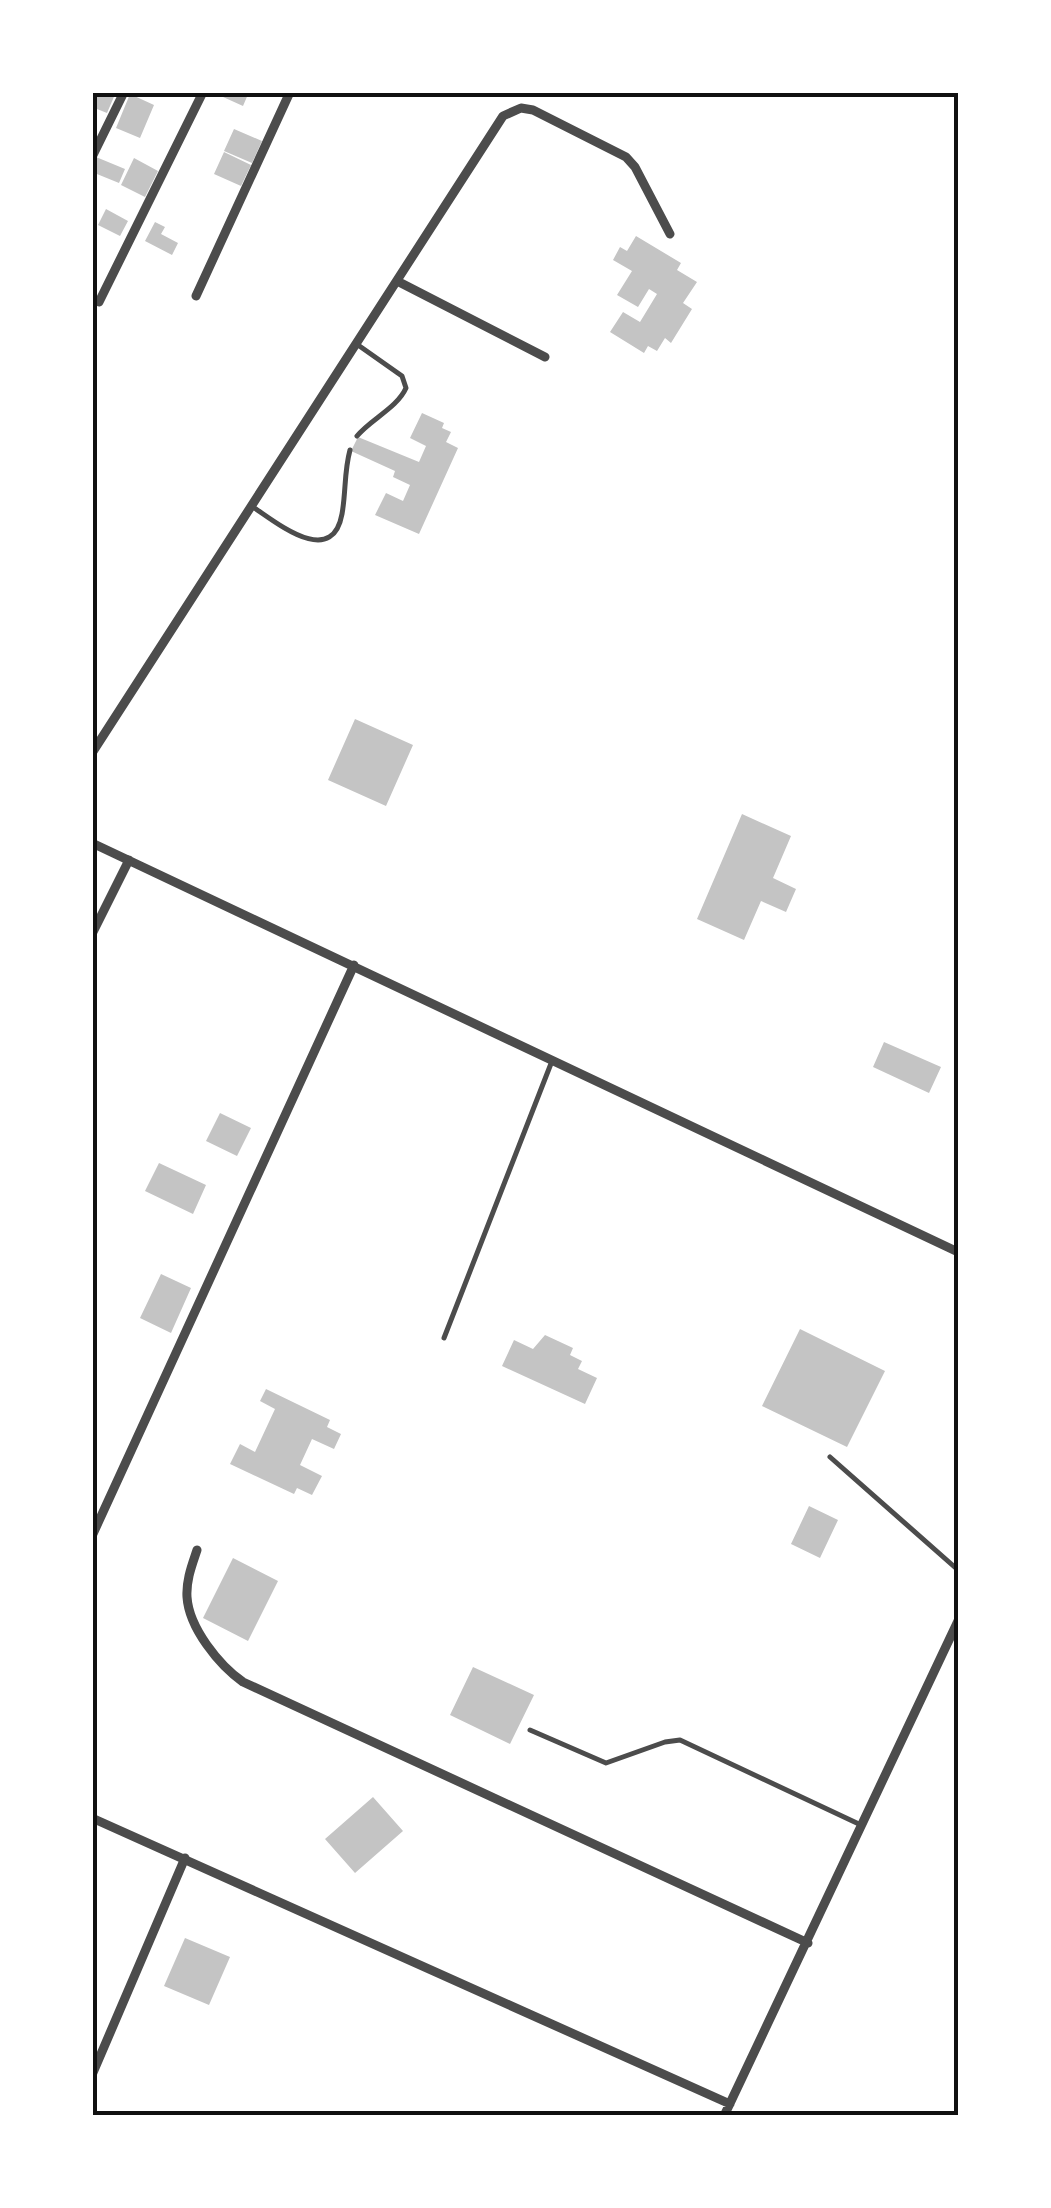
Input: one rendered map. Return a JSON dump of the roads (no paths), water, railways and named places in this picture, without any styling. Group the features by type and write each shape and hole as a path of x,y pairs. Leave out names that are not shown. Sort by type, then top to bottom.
{"street":[{"path":"92,157 124,92"},
{"path":"99,302 203,92"},
{"path":"196,296 290,92"},
{"path":"92,753 504,116 521,108 533,110 626,157 670,234"},
{"path":"399,282 545,357"},
{"path":"92,844 958,1252"},
{"path":"92,934 129,860"},
{"path":"92,1536 354,965"},
{"path":"197,1550 188,1583 189,1607 218,1659 243,1682 808,1943"},
{"path":"724,2116 958,1621"},
{"path":"92,1818 730,2104"},
{"path":"92,2074 185,1858"}],"lane":[{"path":"357,436 380,412 397,402 406,388 398,373 358,345"},
{"path":"253,506 304,539 328,537 342,514 350,450"},
{"path":"444,1338 553,1060"},
{"path":"830,1457 958,1570"},
{"path":"530,1730 588,1758 612,1764 665,1742 680,1740 864,1826"}]}
